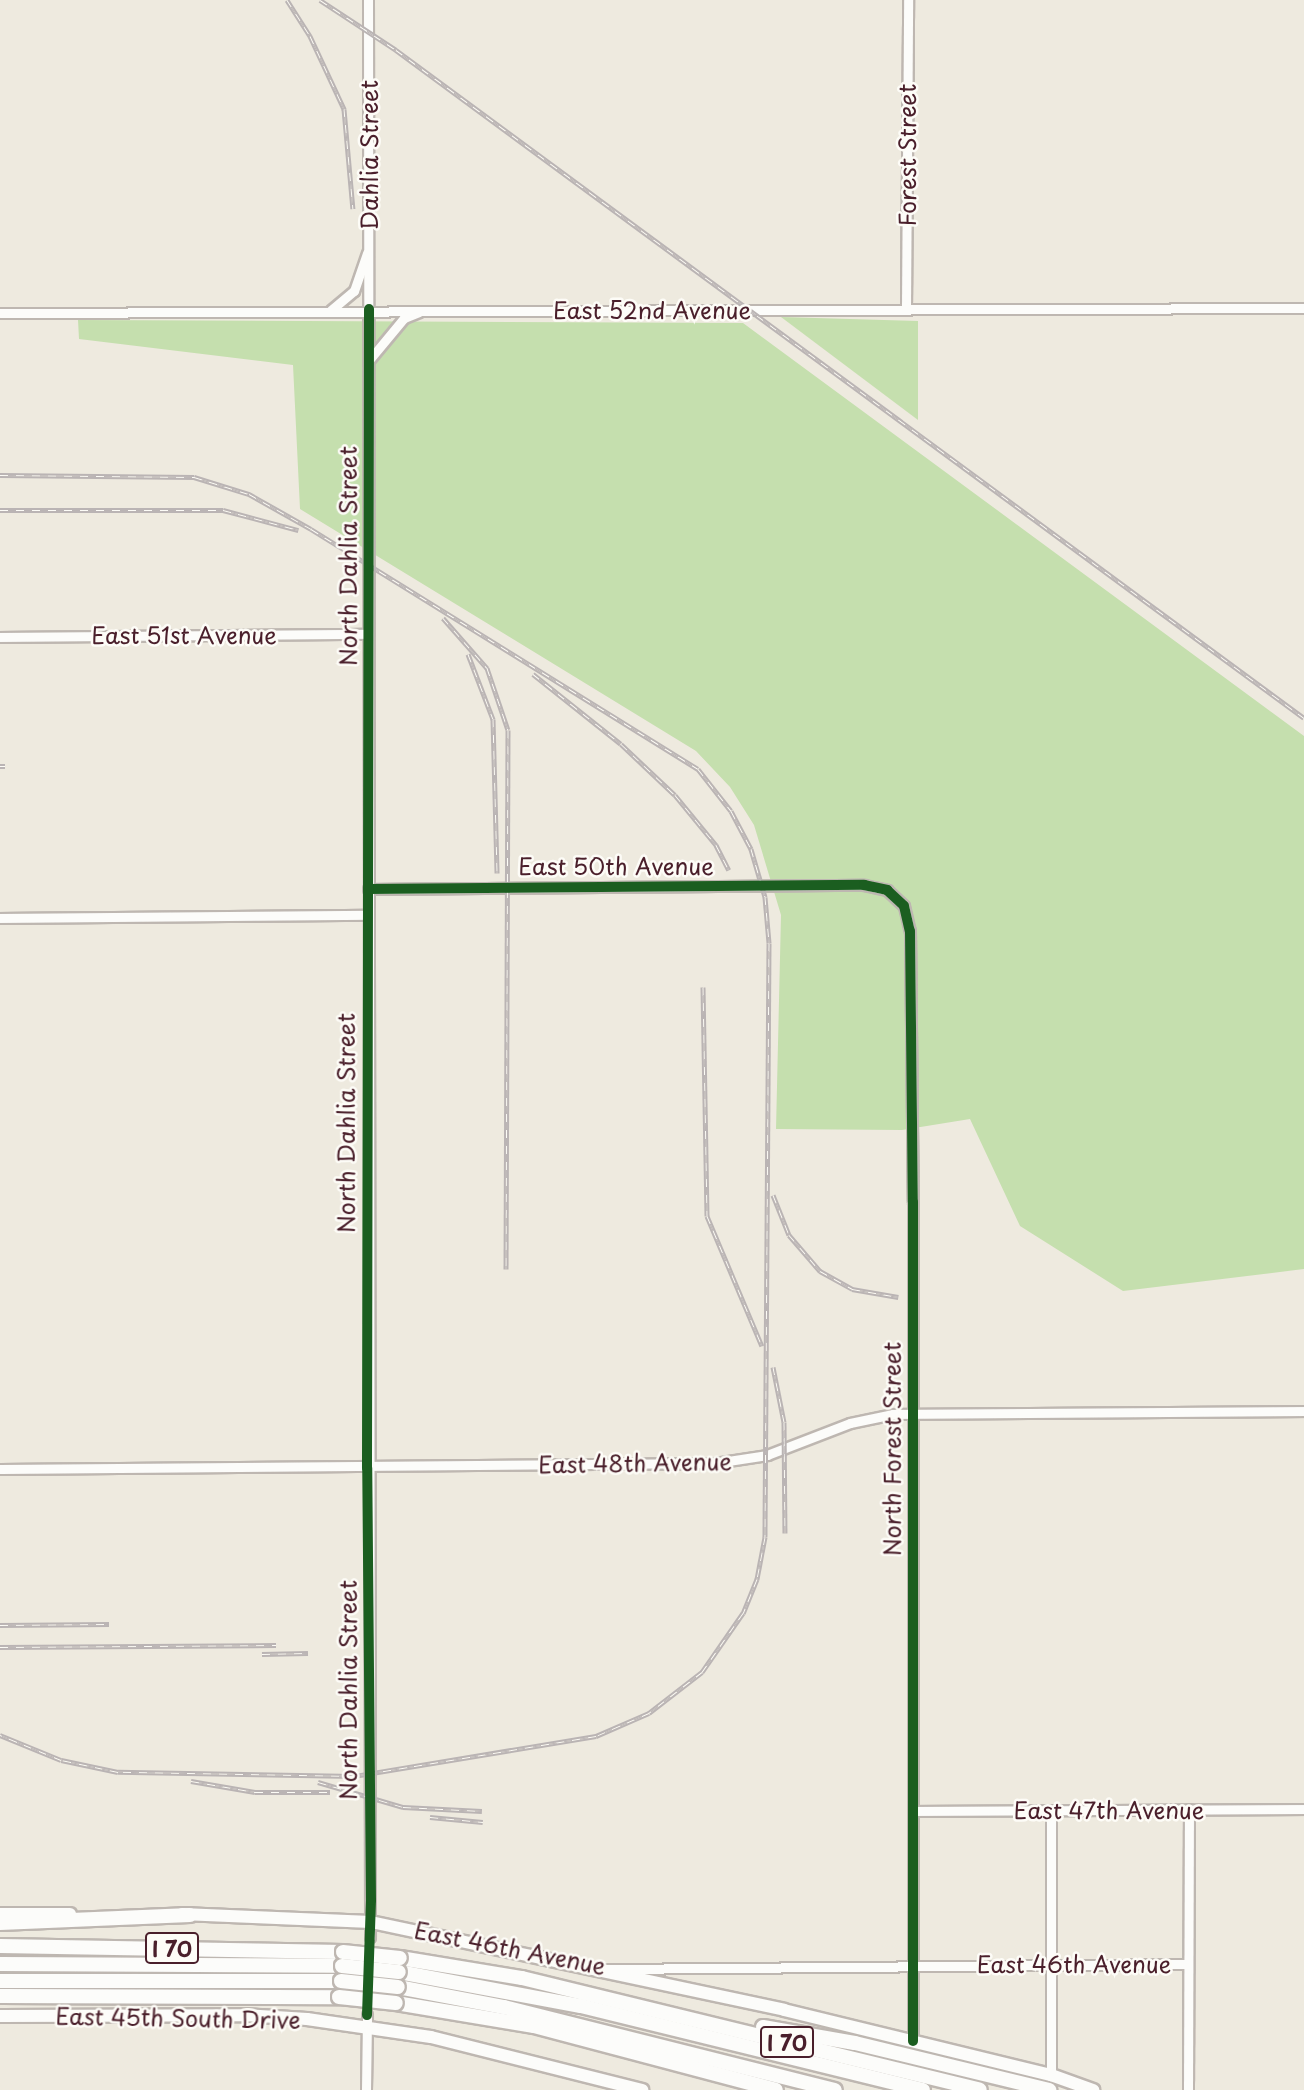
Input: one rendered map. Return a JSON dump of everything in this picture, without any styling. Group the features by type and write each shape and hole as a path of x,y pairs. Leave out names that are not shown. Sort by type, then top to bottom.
{"highway":[{"path":"0,1923 190,1915"},
{"name":"I 70","path":"0,1946 343,1959 400,1965 594,1995 980,2090"},
{"path":"0,1964 343,1959"},
{"path":"400,1965 594,2009 923,2090"},
{"path":"0,1981 341,1981 398,1987 504,2007 835,2090"},
{"path":"594,1995 855,2043 1050,2083"},
{"name":"I 70","path":"0,1996 340,1997 396,2003 534,2026 776,2090"},
{"path":"703,2072 740,2090"}],"main road":[{"name":"East 46th Avenue","path":"0,1914 190,1915 371,1922 602,1969"},
{"path":"602,1969 913,2041 1050,2083 1093,2090"},
{"name":"East 45th South Drive","path":"0,2016 244,2015 367,2022 642,2090"}],"street":[{"name":"Dahlia Street","path":"368,0 369,309"},
{"name":"Forest Street","path":"906,309 908,0"},
{"path":"331,310 354,291 369,237"},
{"name":"East 52nd Avenue","path":"0,313 369,309 1304,308"},
{"name":"North Dahlia Street","path":"369,309 367,1468 370,1937"},
{"path":"369,361 404,318 432,310"},
{"name":"East 51st Avenue","path":"0,637 368,634"},
{"name":"East 50th Avenue","path":"368,889 864,886"},
{"name":"North Forest Street","path":"864,886 895,895 904,906 909,926 913,1413 913,2041"},
{"path":"0,918 368,915"},
{"name":"East 48th Avenue","path":"0,1469 367,1468 730,1462 785,1450 857,1420 913,1413 1304,1411"},
{"name":"East 47th Avenue","path":"914,1811 1304,1809"},
{"path":"1050,2083 1051,1810"},
{"path":"1188,2090 1189,1810"},
{"name":"East 46th Avenue","path":"602,1969 1188,1964"},
{"path":"366,2090 367,2022"}],"green space":[{"path":"781,317 918,321 918,420"},
{"path":"78,320 743,323 1304,736 1304,1269 1123,1291 1020,1226 970,1119 902,1130 776,1129 781,915 754,825 730,787 696,751 300,509 293,365 79,339"}],"railway":[{"path":"287,0 310,36 344,109 353,209"},
{"path":"320,0 396,50 1304,718"},
{"path":"0,475 194,477 249,494 311,529 698,769 731,811 751,849 765,897 769,943 765,1537 757,1579 743,1613 702,1672 649,1713 596,1736 355,1776 118,1772 61,1760 0,1735"},
{"path":"0,510 223,510 298,530"},
{"path":"443,618 487,668 508,730 506,1269"},
{"path":"468,654 493,719 497,873"},
{"path":"533,674 621,744 675,795 716,845 729,870"},
{"path":"0,766 5,766"},
{"path":"703,987 707,1216 762,1346"},
{"path":"773,1195 789,1235 820,1271 852,1289 898,1297"},
{"path":"773,1367 784,1422 785,1533"},
{"path":"0,1625 109,1624"},
{"path":"0,1647 276,1645"},
{"path":"262,1654 308,1653"},
{"path":"191,1781 255,1792 330,1792"},
{"path":"318,1782 403,1807 482,1811"},
{"path":"430,1817 483,1822"}],"cycle path":[{"path":"367,2015 371,1900 367,1468 369,309"},
{"path":"368,889 864,885 887,890 904,906 910,931 913,1202 913,2041"}]}
